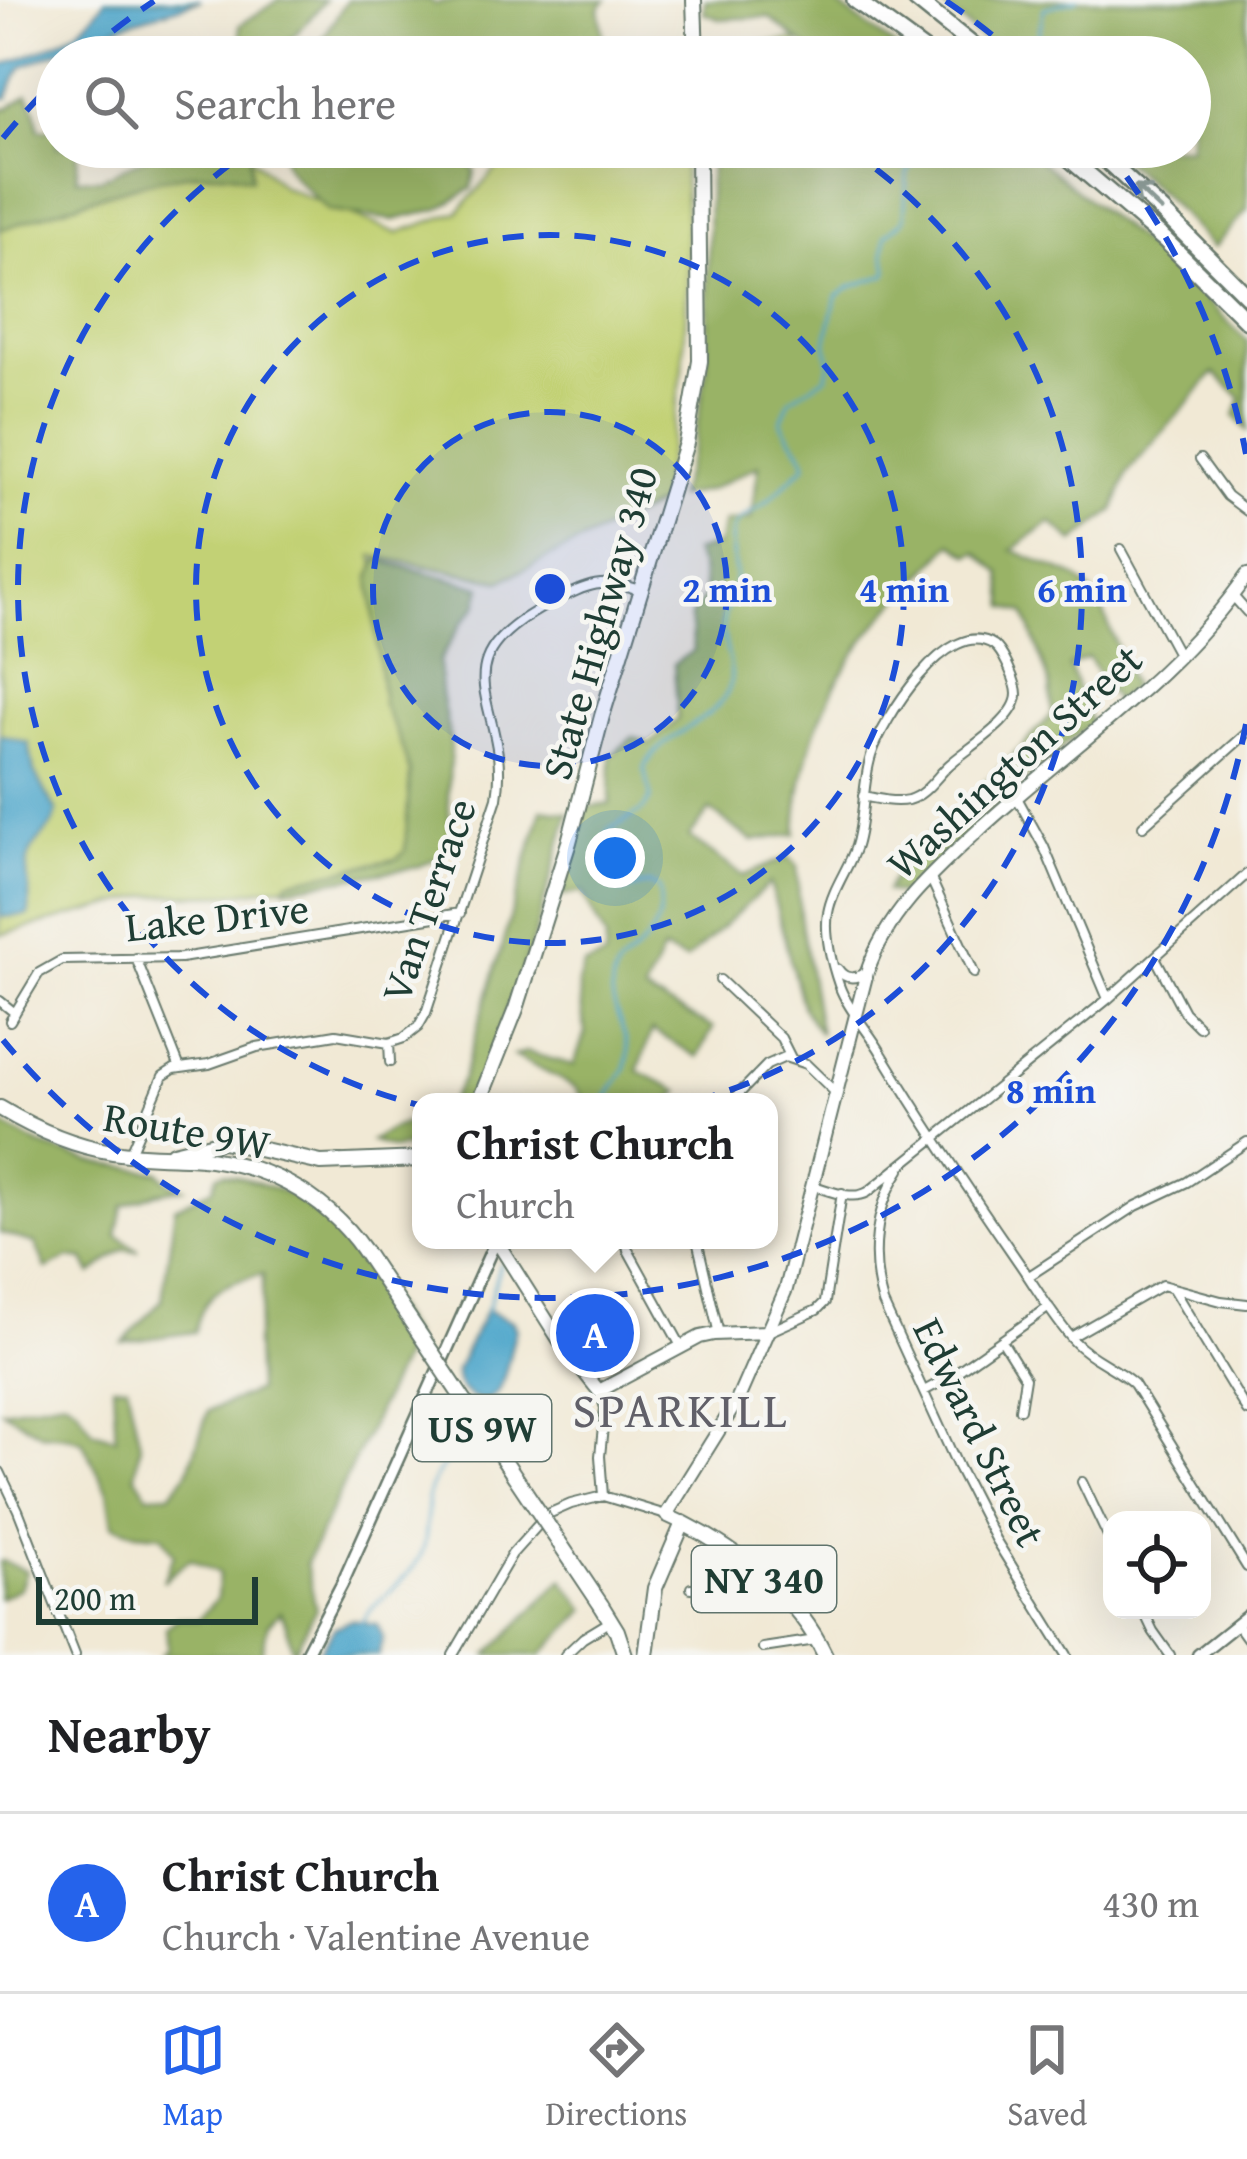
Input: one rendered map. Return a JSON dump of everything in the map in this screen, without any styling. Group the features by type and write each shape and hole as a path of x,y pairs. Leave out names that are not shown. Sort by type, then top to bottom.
{"highway":[{"path":"855,0 904,36"},
{"path":"916,0 961,36"},
{"path":"1082,168 1196,257"},
{"path":"1112,168 1223,284 1247,321"},
{"path":"1223,284 1247,296"}],"main road":[{"path":"694,0 695,36"},
{"name":"State Highway 340","path":"482,1093 516,1009 569,842 602,716 686,443 695,400 701,320 698,168"},
{"name":"Washington Street","path":"767,1333 786,1289 867,972 890,921 1016,796 1179,656 1213,621 1247,574"},
{"name":"Route 9W","path":"0,1108 61,1138 101,1150 235,1164 289,1183 324,1205 364,1251 601,1605 626,1655"},
{"path":"170,1157 177,1151 223,1142 321,1163 412,1159"},
{"path":"502,1249 563,1346 599,1391 700,1337 767,1333"},
{"name":"NY 340","path":"767,1333 736,1401 666,1515 716,1541 757,1573 793,1606 825,1655"},
{"path":"646,1655 655,1588 683,1523"}],"street":[{"path":"1200,459 1227,496 1247,511"},
{"path":"1121,549 1179,656"},
{"name":"Van Terrace","path":"179,1068 209,1064 257,1047 336,1034 389,1043 418,1027 500,783 484,687 486,657 508,632 547,605 586,587 616,582 640,590"},
{"path":"1232,595 1247,612"},
{"path":"863,796 915,798 1005,719 1017,694 994,645 968,639 955,645 912,684 882,730 872,754 863,796 859,837 828,913 840,988 934,1141 1071,1337 1085,1352 1119,1369 1134,1384 1247,1567"},
{"path":"1142,826 1247,733"},
{"path":"1016,796 1044,847 1108,999"},
{"path":"862,1196 1156,959 1247,874"},
{"path":"930,877 974,973"},
{"name":"Lake Drive","path":"0,1001 12,1017 35,979 55,962 70,959 181,958 460,913"},
{"path":"130,1154 163,1076 179,1068 136,958"},
{"path":"1156,959 1184,1012 1199,1027"},
{"path":"833,962 848,978 867,972"},
{"path":"720,980 781,1038 791,1058"},
{"name":"Van Terrace","path":"389,1043 390,1062"},
{"path":"740,1093 767,1065 791,1058 808,1066 837,1094"},
{"path":"1029,1276 1136,1206 1187,1182 1247,1142"},
{"path":"878,1223 889,1189 905,1164"},
{"path":"814,1186 862,1196 874,1205 878,1223"},
{"path":"767,1333 818,1310 828,1295 842,1193"},
{"name":"Edward Street","path":"878,1223 878,1285 892,1324 995,1539 1067,1655"},
{"path":"305,1655 343,1582 492,1249"},
{"path":"628,1249 681,1346"},
{"path":"699,1249 719,1334"},
{"path":"1071,1337 1162,1285 1247,1304"},
{"path":"1172,1287 1247,1411"},
{"path":"924,1391 1049,1307"},
{"path":"1002,1341 1025,1378 1020,1409"},
{"path":"599,1391 605,1404 600,1448 603,1496"},
{"path":"0,1472 75,1655"},
{"path":"1082,1482 1103,1526"},
{"path":"453,1655 512,1554 537,1525 559,1509 603,1496 666,1515"},
{"path":"691,1588 732,1587 757,1573"},
{"path":"1147,1619 1170,1655"},
{"path":"1198,1655 1242,1620 1247,1638"},
{"path":"565,1655 590,1632 611,1621"},
{"path":"763,1648 818,1639"}],"green space":[{"path":"279,0 325,0 293,36 240,36 240,25"},
{"path":"347,0 430,0 434,4 606,0 599,8 603,36 325,36"},
{"path":"705,0 831,0 880,36 793,36 769,17 719,19 704,13"},
{"path":"936,0 1247,0 1247,210 1213,248 1132,168 1211,168 1211,36 978,36"},
{"path":"28,95 35,109 36,168 77,168 77,178 100,179 123,168 251,168 251,179 227,173 162,179 0,230 0,110"},
{"path":"189,168 262,168 283,187 397,233 458,212 497,168 684,168 688,271 683,369 660,503 501,581 373,556 419,767 415,864 232,894 151,895 0,935 0,222"},
{"path":"288,168 475,170 472,188 439,209 394,220 329,211"},
{"path":"711,168 1049,168 1186,279 1247,341 1247,430 1235,416 1241,398 1214,373 1128,472 1114,510 1074,542 1051,522 1012,550 1076,577 1099,600 1132,686 1115,701 1088,657 1069,666 1091,723 999,800 903,895 886,891 904,859 1052,714 1050,684 1025,613 1006,607 1001,573 977,552 970,555 952,543 868,635 832,692 807,761 796,834 752,841 710,810 689,837 743,876 789,857 797,866 800,917 820,1034 803,1009 770,883 686,960 663,950 644,992 713,1028 698,1057 652,1030 638,1071 680,1091 579,1093 514,1056 525,1052 574,1065 585,1033 578,983 584,966 605,958 606,939 582,892 562,896 587,807 610,804 611,756 633,737 650,744 678,719 674,664 694,650 690,617 705,596 694,552 718,545 724,522 751,519 759,465 709,490 677,497 693,447 707,368"},
{"path":"378,560 482,587 477,606 439,661 451,746 451,844 441,856 417,867 286,888 288,881 396,859 405,851 410,773 383,704 370,577"},
{"path":"542,809 569,813 532,944 475,1093 455,1093"},
{"path":"412,1121 412,1145 393,1149 371,1141"},
{"path":"0,1123 38,1145 92,1162 159,1172 169,1183 183,1188 123,1206 117,1235 139,1251 124,1249 91,1274 84,1260 69,1258 46,1269 35,1243 0,1233"},
{"path":"224,1173 287,1194 326,1221 359,1257 412,1337 306,1564 316,1609 293,1653 280,1612 268,1624 261,1655 161,1655 168,1648 166,1628 178,1618 198,1620 217,1598 219,1573 190,1559 163,1581 174,1555 162,1535 113,1525 108,1492 82,1441 41,1434 2,1410 64,1399 76,1406 93,1431 116,1438 113,1385 127,1385 140,1444 135,1475 148,1495 170,1494 188,1472 208,1411 257,1391 255,1341 263,1274 237,1281 210,1297 195,1332 123,1342 162,1300 175,1208 213,1188 217,1175"},
{"path":"0,1562 26,1571 20,1588 0,1598"},
{"path":"563,1579 586,1610 541,1655 488,1655"}],"water":[{"path":"105,0 201,0 95,36 69,36"},
{"path":"36,52 36,61 23,66 8,98 0,98 0,66"},
{"path":"0,735 29,743 34,772 57,812 28,861 28,915 0,917"},
{"path":"486,1310 512,1321 516,1329 500,1387 495,1395 480,1400 460,1387 456,1370"},
{"path":"351,1620 377,1625 383,1637 379,1655 317,1655 334,1628"}],"waterway":[{"path":"1038,36 1044,8 1077,0"},
{"path":"610,1093 628,1058 612,996 614,976 652,933 660,909 659,888 649,884 624,891 611,888 604,859 609,830 643,810 651,798 644,768 653,755 726,695 731,671 723,624 735,578 733,530 806,465 781,421 790,399 826,377 830,364 826,343 836,297 886,275 886,235 904,220 910,168"},
{"path":"486,1314 500,1264"},
{"path":"361,1623 419,1559 432,1483 455,1452 470,1416"}],"place":[{"name":"Christ Church","path":"595,1333"}],"district":[{"name":"SPARKILL","path":"681,1410"}]}
